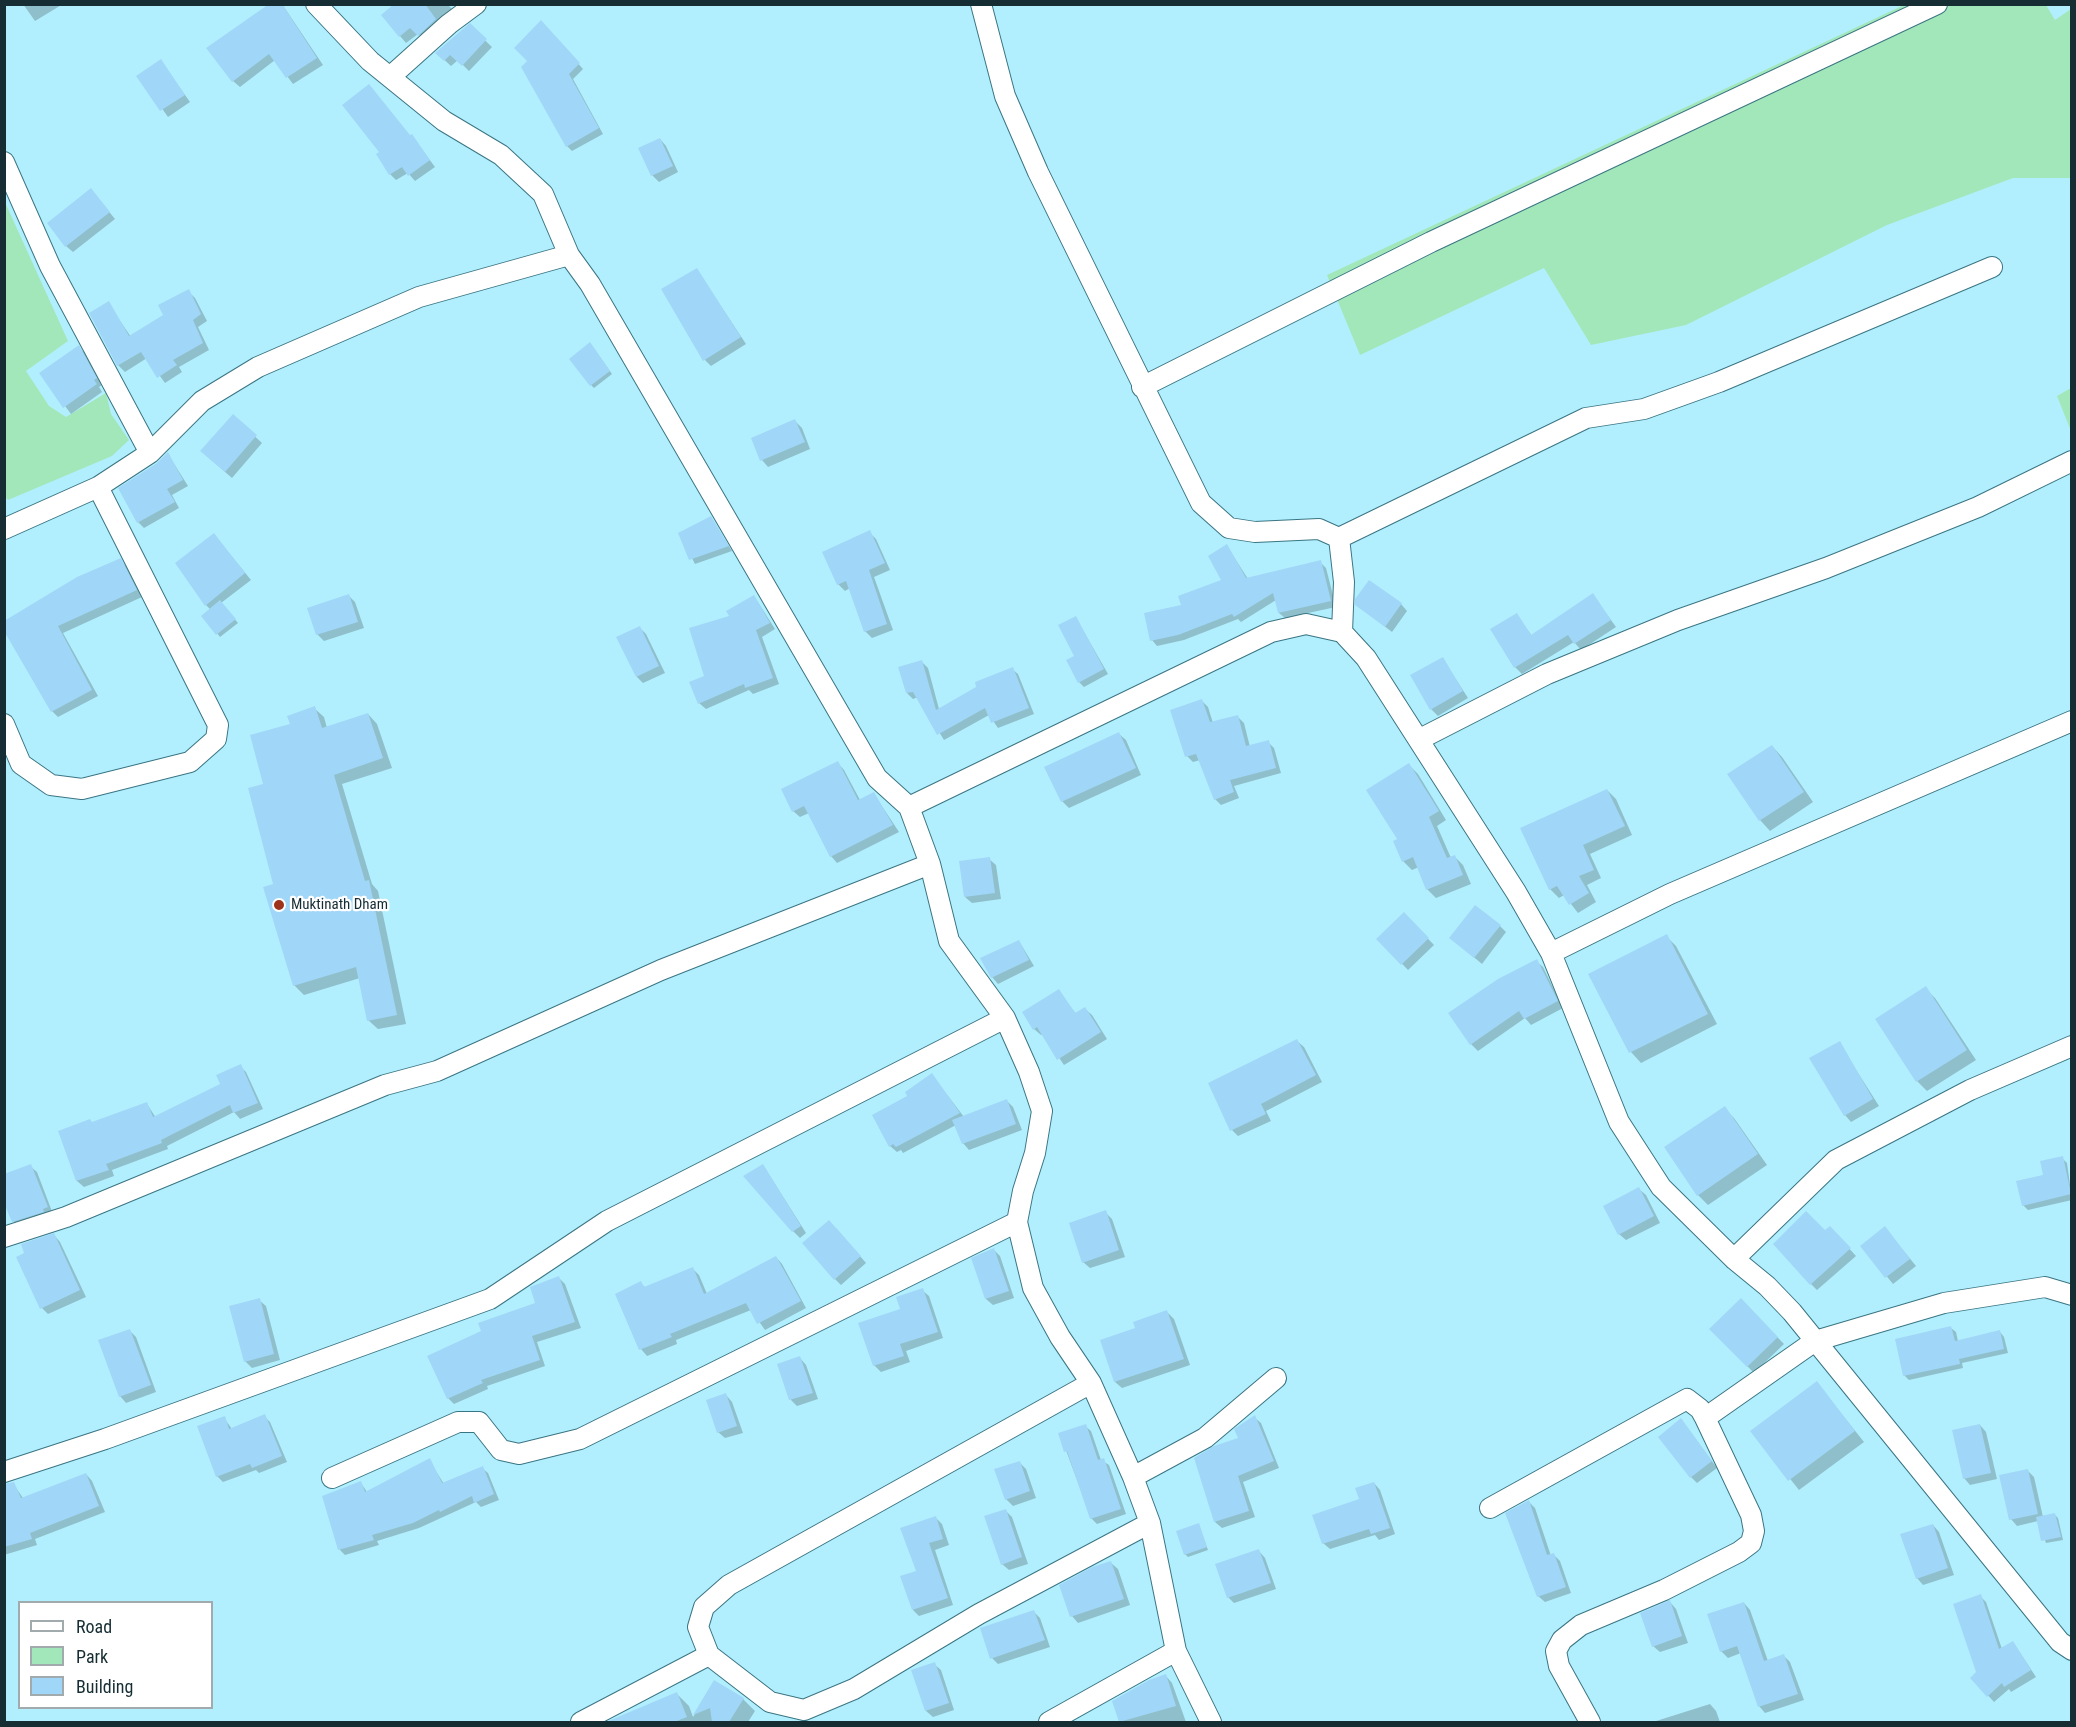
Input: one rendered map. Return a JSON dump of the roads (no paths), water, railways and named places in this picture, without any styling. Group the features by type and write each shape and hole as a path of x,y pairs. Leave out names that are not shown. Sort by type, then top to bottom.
{"street":[{"path":"316,4 370,61 444,121 501,155 543,194 569,255 590,284 877,778 909,807 930,864 949,941 1005,1018 1029,1072 1042,1112 1035,1153 1023,1191 1017,1222 1034,1288 1060,1337 1091,1383 1133,1477 1150,1523 1176,1651 1211,1722"},
{"path":"390,77 449,24 476,4"},
{"path":"981,4 1005,96 1038,172 1201,503 1229,528 1255,532 1319,529 1339,538"},
{"path":"1142,387 1431,242 1937,4"},
{"path":"4,162 50,266 150,453"},
{"path":"4,530 98,488 150,453 202,401 258,367 419,297 569,255"},
{"path":"1339,538 1586,418 1644,409 1719,382 1992,267"},
{"path":"1420,739 1547,674 1678,620 1826,568 1978,507 2072,461"},
{"path":"4,724 21,764 51,785 82,789 190,762 216,739 218,725 98,488"},
{"path":"1339,538 1344,582 1341,632"},
{"path":"909,807 1271,632 1306,624 1341,632 1366,658 1420,739 1551,953 1619,1122 1661,1187 1734,1259 1767,1286 1977,1537 2060,1642 2072,1650"},
{"path":"1551,953 1670,894 2072,721"},
{"path":"4,1237 66,1217 385,1085 437,1071 661,970 930,864"},
{"path":"4,1472 105,1439 490,1299 607,1221 1005,1018"},
{"path":"1734,1259 1836,1160 1970,1090 2072,1046"},
{"path":"332,1478 458,1422 479,1422 501,1450 519,1454 580,1440 1017,1222"},
{"path":"1705,1418 1815,1341 1944,1304 2045,1287 2072,1294"},
{"path":"1133,1477 1204,1438 1276,1378"},
{"path":"1091,1383 729,1586 704,1607 698,1627 709,1655 770,1702 804,1710 854,1689 979,1614 1150,1523"},
{"path":"1490,1508 1687,1400 1700,1409 1751,1515 1754,1531 1751,1543 1739,1552 1664,1590 1581,1625 1562,1640 1557,1651 1559,1666 1590,1722"},
{"path":"1049,1722 1176,1651"},
{"path":"581,1722 709,1655"}],"place":[{"name":"Muktinath Dham","path":"279,905"}]}
